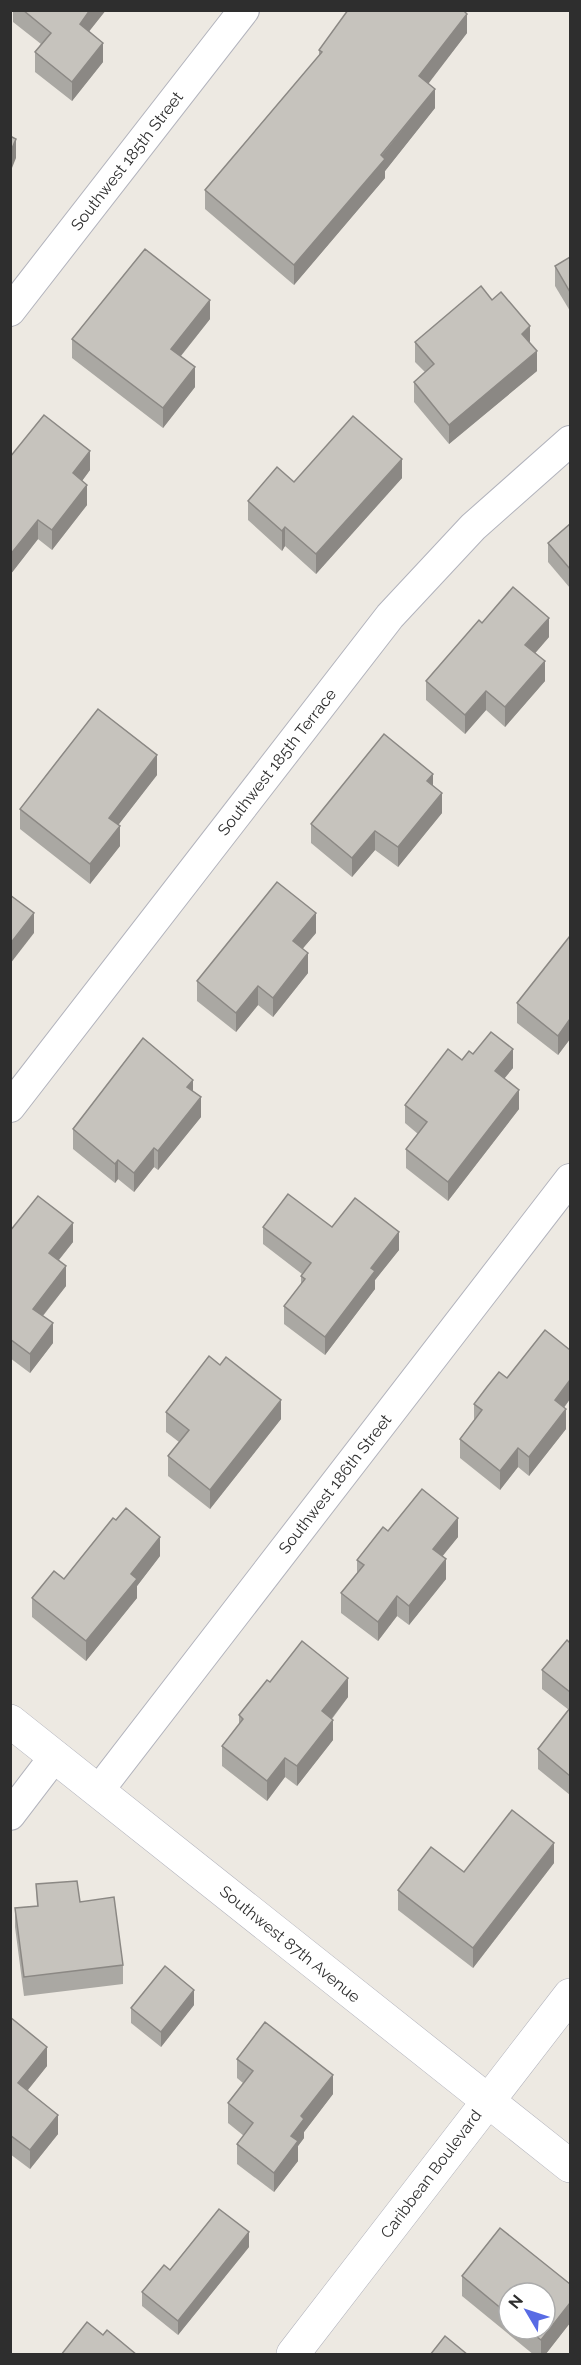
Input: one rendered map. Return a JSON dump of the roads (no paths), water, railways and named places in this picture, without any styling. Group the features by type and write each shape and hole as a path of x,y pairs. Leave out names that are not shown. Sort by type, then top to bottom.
{"street":[{"name":"Southwest 185th Street","path":"10,311 244,10"},
{"name":"Southwest 185th Terrace","path":"10,1107 390,616 474,527 570,441"},
{"name":"Southwest 186th Street","path":"99,1790 570,1179"},
{"name":"Southwest 87th Avenue","path":"10,1721 570,2166"},
{"path":"10,1815 55,1756"},
{"name":"Caribbean Boulevard","path":"293,2355 570,1995"}]}
